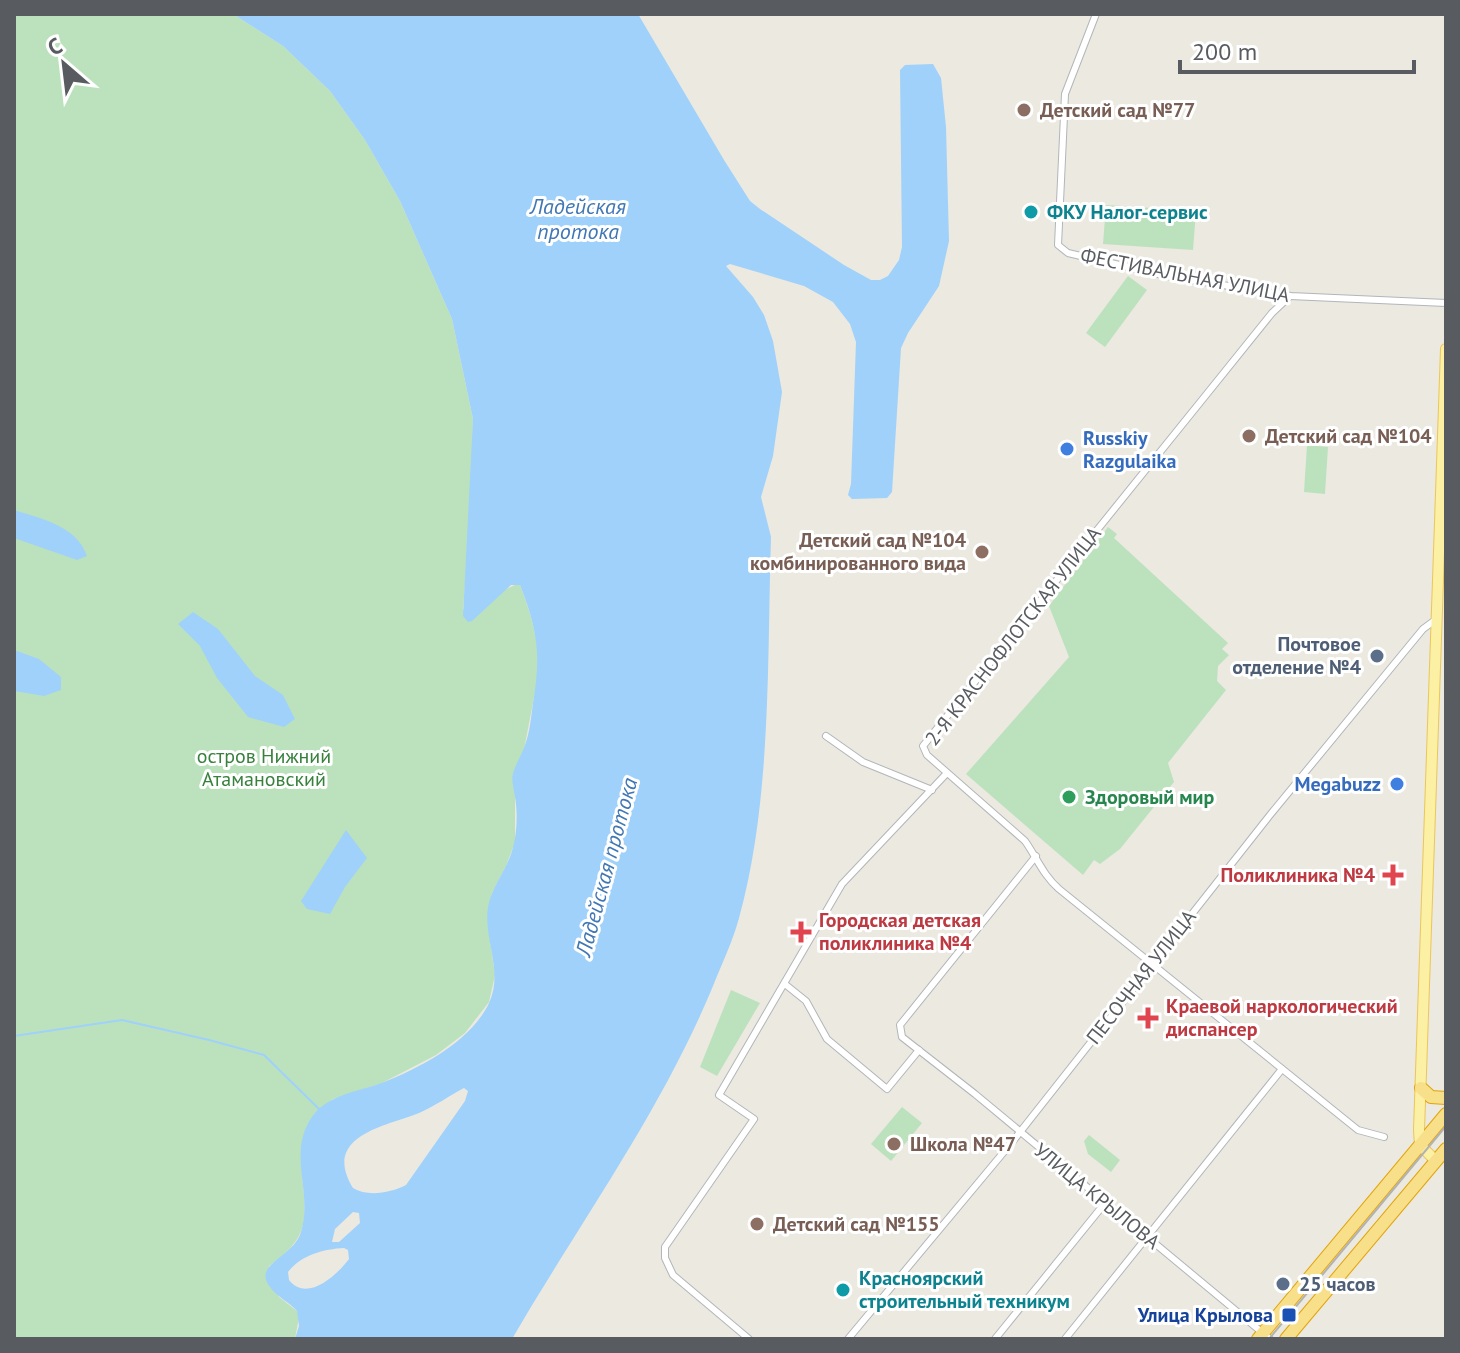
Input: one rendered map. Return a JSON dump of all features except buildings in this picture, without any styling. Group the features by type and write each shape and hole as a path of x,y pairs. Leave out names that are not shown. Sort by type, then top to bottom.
{"highway":[{"path":"1421,1088 1431,1097 1446,1098"},
{"path":"1263,1337 1446,1114"},
{"path":"1286,1339 1446,1149"}],"main road":[{"path":"1436,1161 1420,1145 1446,349"}],"street":[{"name":"ФЕСТИВАЛЬНАЯ УЛИЦА","path":"1096,14 1065,94 1058,245 1068,253 1167,276 1290,296 1446,303"},
{"name":"2-Я КРАСНОФЛОТСКАЯ УЛИЦА","path":"749,1339 673,1275 665,1258 665,1247 754,1119 719,1095 786,985 842,884 947,773 923,750 924,741 1272,313 1290,296"},
{"name":"ПЕСОЧНАЯ УЛИЦА","path":"848,1339 1020,1132 1151,964 1423,629 1438,618"},
{"path":"826,736 863,762 932,790"},
{"path":"947,773 1025,841 1048,880 1358,1130 1384,1137"},
{"name":"УЛИЦА КРЫЛОВА","path":"1036,856 900,1025 902,1037 1147,1236 1263,1337"},
{"path":"786,985 806,1001 827,1039 887,1089 919,1050"},
{"path":"1065,1339 1282,1069"},
{"path":"995,1339 1105,1203"}],"green space":[{"name":"остров Нижний Атамановский","path":"14,14 233,14 283,46 330,91 365,140 400,201 452,319 473,419 471,506 463,610 520,585 536,638 539,671 515,797 515,842 492,893 488,926 495,975 489,1002 465,1033 436,1055 382,1083 333,1099 314,1114 302,1168 305,1205 302,1227 292,1246 269,1266 279,1297 297,1311 299,1317 295,1339 14,1339"},
{"path":"1106,205 1196,211 1193,250 1103,244"},
{"path":"1128,276 1147,290 1105,347 1086,333"},
{"path":"1307,445 1328,447 1325,494 1304,492"},
{"path":"1108,527 1117,534 1114,538 1228,643 1222,649 1229,655 1218,666 1217,681 1226,690 1168,763 1174,782 1120,849 1100,864 1094,860 1083,875 966,774 1069,657 1049,606"},
{"path":"731,990 760,1003 717,1076 700,1067"},
{"path":"902,1107 922,1123 891,1161 871,1144"},
{"path":"1089,1135 1120,1160 1111,1172 1088,1154 1084,1141"}],"water":[{"name":"Ладейская протока","path":"233,14 638,14 750,201 871,280 888,276 899,260 902,247 900,70 905,65 933,64 941,78 946,127 949,241 939,286 901,348 892,492 887,498 852,499 848,495 851,484 856,342 850,324 833,302 804,286 730,264 726,266 764,315 773,341 782,392 773,456 761,497 771,537 768,680 763,778 750,873 731,944 692,1033 644,1122 512,1339 295,1339 299,1326 297,1311 273,1291 266,1279 270,1266 297,1241 301,1232 304,1203 301,1147 316,1111 333,1099 384,1082 444,1051 470,1029 489,1003 494,967 488,907 515,838 512,776 529,730 537,657 531,616 520,585 511,585 472,621 468,622 463,616 473,419 452,319 400,201 365,140 330,91 283,46","holes":["464,1088 468,1091 465,1101 406,1185 379,1193 353,1188 345,1170 345,1156 351,1145 375,1129 419,1113","353,1212 359,1213 360,1223 339,1242 332,1242 335,1229","344,1248 348,1250 349,1259 329,1279 313,1288 304,1289 289,1280 288,1272 293,1266 321,1252"]},
{"path":"14,510 67,531 75,537 87,556 77,560 14,538"},
{"path":"193,612 218,629 255,676 283,695 295,719 284,727 248,717 217,678 200,646 178,624"},
{"path":"14,650 39,659 61,677 61,690 44,696 14,691"},
{"path":"346,830 367,858 330,914 307,909 301,901"}],"waterway":[{"path":"14,1036 122,1020 209,1040 264,1055 319,1109"}],"tram line":[{"path":"1269,1339 1446,1126"}],"place":[{"name":"Детский сад №77","path":"1024,110"},
{"name":"ФКУ Налог-сервис","path":"1031,212"},
{"name":"Детский сад №104","path":"1249,436"},
{"name":"Russkiy Razgulaika","path":"1067,449"},
{"name":"Детский сад №104 комбинированного вида","path":"982,552"},
{"name":"Почтовое отделение №4","path":"1377,656"},
{"name":"Megabuzz","path":"1397,784"},
{"name":"Здоровый мир","path":"1069,797"},
{"name":"Поликлиника №4","path":"1393,875"},
{"name":"Городская детская поликлиника №4","path":"801,932"},
{"name":"Краевой наркологический диспансер","path":"1148,1018"},
{"name":"Школа №47","path":"894,1144"},
{"name":"Детский сад №155","path":"757,1224"},
{"name":"25 часов","path":"1283,1284"},
{"name":"Красноярский строительный техникум","path":"843,1290"},
{"name":"Улица Крылова","path":"1289,1315"}]}
